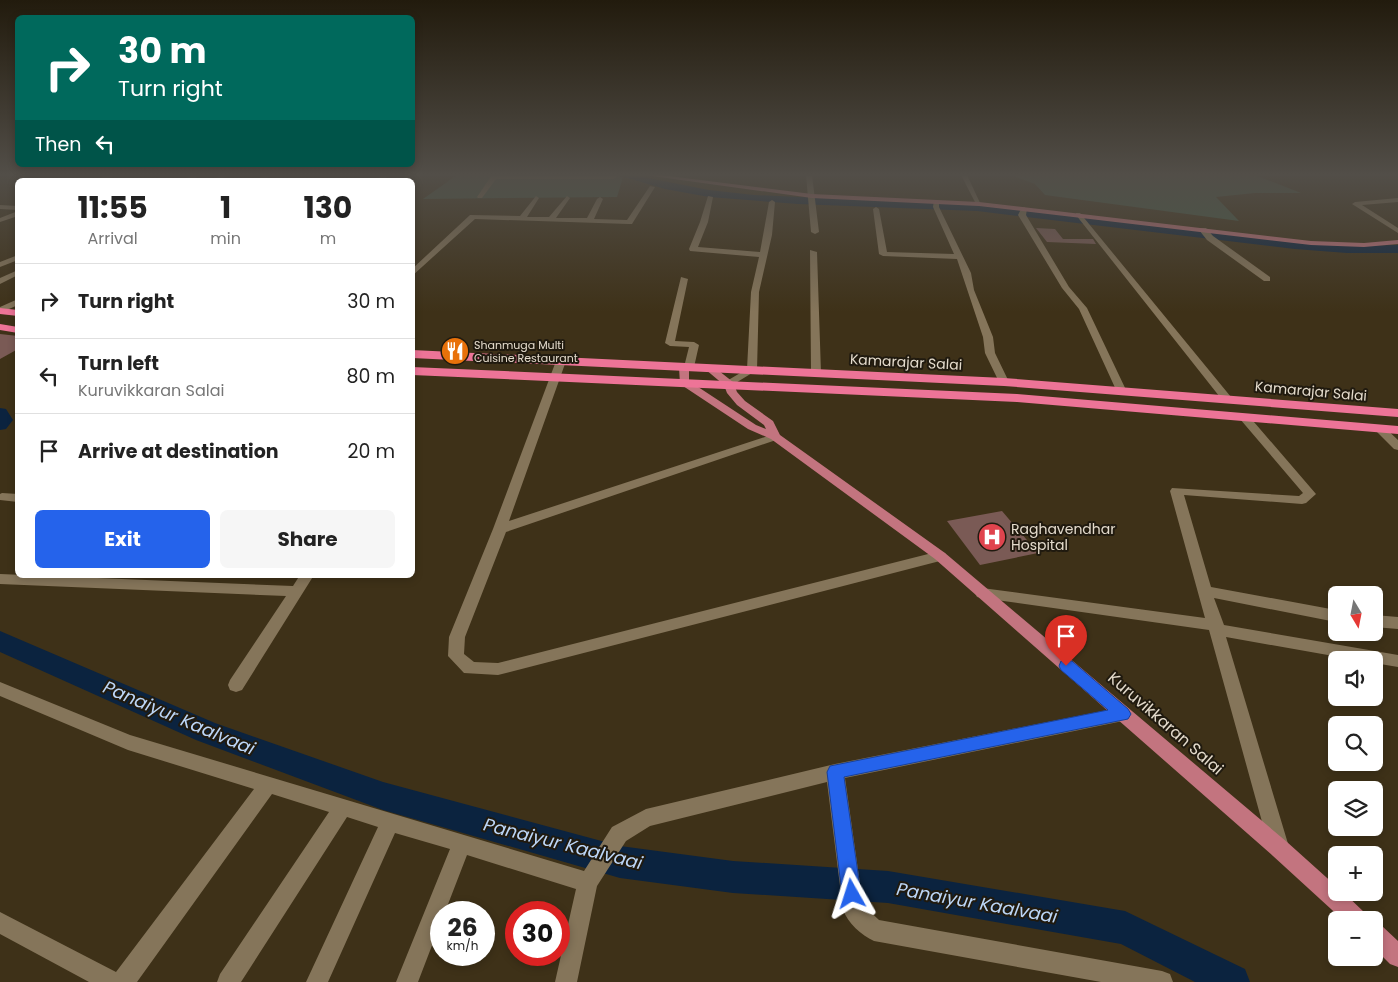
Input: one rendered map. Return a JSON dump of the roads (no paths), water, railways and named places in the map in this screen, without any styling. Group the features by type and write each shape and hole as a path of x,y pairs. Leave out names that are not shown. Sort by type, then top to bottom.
{"highway":[{"path":"0,310 15,312"},
{"path":"0,327 15,330"},
{"name":"Kamarajar Salai","path":"415,354 1004,382 1398,413"},
{"path":"415,371 1017,398 1398,430"}],"main road":[{"path":"1102,221 1206,234 1311,243 1364,245 1398,242"},
{"path":"684,382 686,367"},
{"name":"Kuruvikkaran Salai","path":"710,368 729,384 732,393 741,403 769,423 775,437"},
{"name":"Kuruvikkaran Salai","path":"684,382 752,427 775,437 940,556 1280,849 1348,911"},
{"path":"1383,942 1398,956"}],"street":[{"path":"415,271 469,221"},
{"path":"582,221 630,221"},
{"path":"704,221 693,248 762,255"},
{"path":"729,384 752,370 755,292 770,221"},
{"path":"815,221 815,232"},
{"path":"878,221 883,254 960,257"},
{"path":"944,221 960,257 988,336 990,353 1004,382"},
{"path":"1026,221 1034,238 1066,288 1083,308 1122,392"},
{"path":"1082,221 1227,399"},
{"path":"1382,221 1398,231"},
{"path":"1206,234 1267,279"},
{"path":"813,252 816,373"},
{"path":"0,265 15,258"},
{"path":"0,281 15,274"},
{"path":"684,279 670,343 694,344 686,367"},
{"path":"0,310 15,303"},
{"path":"561,361 500,529 457,637 456,656 470,668 498,669 940,556"},
{"path":"1244,417 1310,494 1302,500 1176,491 1280,849"},
{"path":"1379,428 1398,446"},
{"path":"500,529 775,437"},
{"path":"2,497 15,498"},
{"path":"236,686 305,578"},
{"path":"0,579 109,579 296,591"},
{"path":"1205,591 1328,614"},
{"path":"982,593 1217,627 1398,661"},
{"path":"1383,622 1398,623"},
{"path":"0,688 128,742 462,843 590,877"},
{"path":"566,982 590,877 619,834 646,818 835,772 1123,714"},
{"path":"835,772 853,910 874,930 1162,982"},
{"path":"124,982 269,784"},
{"path":"228,982 343,807"},
{"path":"317,982 391,821"},
{"path":"407,982 462,843"},
{"path":"0,923 112,982"}],"waterway":[{"path":"1092,221 1295,246 1398,249"},
{"name":"Panaiyur Kaalvaai","path":"0,413 4,420 0,425"},
{"name":"Panaiyur Kaalvaai","path":"0,641 206,732 383,796 620,862 733,877 888,887 1125,928 1232,982"}],"place":[{"name":"Shanmuga Multi Cuisine Restaurant","path":"455,351"},
{"name":"Raghavendhar Hospital","path":"992,537"}]}
